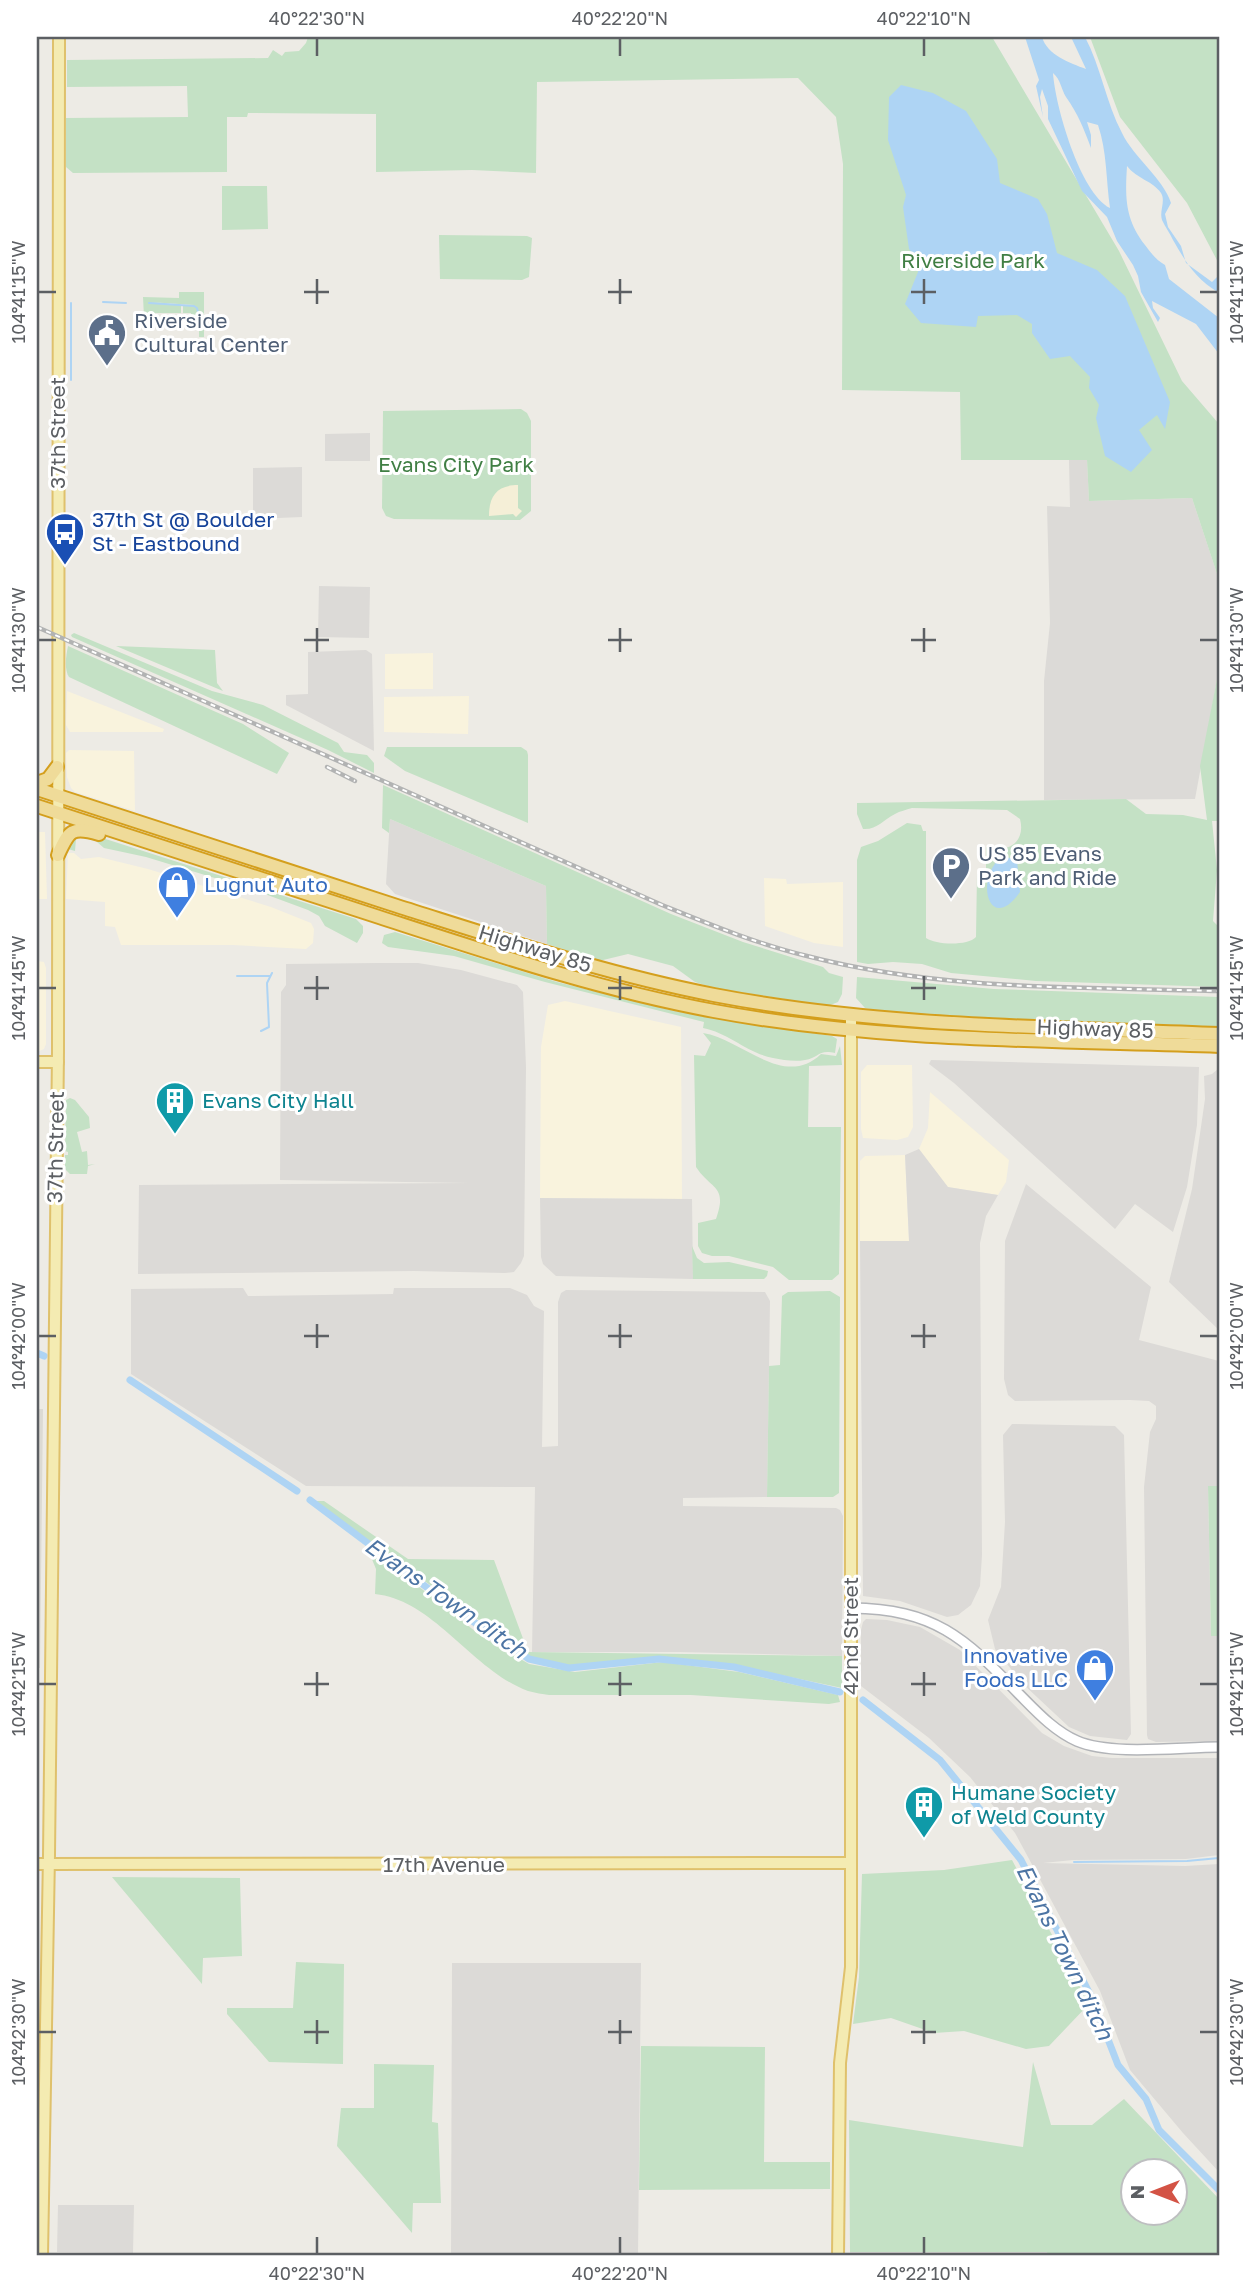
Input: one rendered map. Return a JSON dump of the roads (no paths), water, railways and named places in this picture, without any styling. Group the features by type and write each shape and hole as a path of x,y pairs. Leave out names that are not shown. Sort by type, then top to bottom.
{"highway":[{"path":"37,783 48,779 57,767"},
{"name":"Highway 85","path":"37,789 578,962 714,995 851,1016 960,1024 1219,1034"},
{"name":"Highway 85","path":"37,806 565,976 713,1011 851,1030 917,1035 1219,1046"},
{"path":"58,855 72,831 90,831 131,842 143,841"}],"main road":[{"name":"37th Street","path":"41,2256 43,1864 58,1062 59,37"},
{"name":"42nd Street","path":"838,2256 840,2063 850,1968 851,1016"},
{"path":"37,1062 58,1062"},
{"name":"17th Avenue","path":"43,1864 851,1863"}],"street":[{"path":"851,1608 880,1608 912,1614 950,1632 983,1656 1041,1716 1077,1741 1114,1748 1219,1747"}],"water":[{"path":"1025,37 1042,37 1054,53 1086,69 1071,37 1085,37 1122,133 1167,194 1171,203 1165,214 1168,227 1181,246 1185,260 1162,220 1161,193 1127,166 1128,208 1133,226 1152,254 1165,265 1169,279 1219,318 1219,354 1196,324 1152,301 1160,318 1158,322 1141,292 1133,265 1117,241 1107,217 1082,191 1048,119 1048,106 1042,89 1040,97 1043,117 1036,86 1039,80","holes":["1053,73 1074,109 1091,148 1087,122 1098,125 1105,155 1110,208 1099,199 1079,167 1064,126"]},
{"path":"901,85 933,93 966,111 997,159 1000,183 1038,199 1047,214 1057,253 1097,270 1125,296 1170,402 1165,429 1157,415 1139,430 1152,450 1131,472 1105,456 1096,418 1099,405 1089,388 1090,377 1070,356 1050,359 1032,333 1032,324 1017,315 978,316 976,327 921,323 905,304 918,272 917,259 909,249 903,207 906,195 888,140 889,97"},
{"path":"1188,265 1212,282 1219,275 1219,293 1204,282"},
{"path":"1002,856 1017,860 1020,892 1009,904 1000,908 993,906 987,889 993,866"}],"waterway":[{"path":"103,302 126,303"},
{"path":"71,303 71,380"},
{"path":"149,303 194,306 199,316"},
{"path":"261,1031 269,1027 267,983 272,973"},
{"path":"237,976 270,976"},
{"name":"Evans Town ditch","path":"37,1353 44,1356"},
{"name":"Evans Town ditch","path":"130,1380 297,1491"},
{"name":"Evans Town ditch","path":"310,1500 465,1616 529,1659 569,1668 659,1659 734,1667 840,1692"},
{"name":"Evans Town ditch","path":"863,1700 940,1760 1021,1860 1092,1998 1118,2065 1146,2099 1159,2130 1219,2190"},
{"path":"1074,1862 1187,1861 1219,1858"}],"railway":[{"path":"37,627 662,905 770,946 909,976 1012,985 1219,991"},
{"path":"327,767 355,781"}],"place":[{"name":"Riverside Cultural Center","path":"107,367"},
{"name":"37th St @ Boulder St - Eastbound","path":"65,566"},
{"name":"US 85 Evans Park and Ride","path":"951,900"},
{"name":"Lugnut Auto","path":"177,919"},
{"name":"Evans City Hall","path":"175,1135"},
{"name":"Innovative Foods LLC","path":"1095,1702"},
{"name":"Humane Society of Weld County","path":"924,1839"}],"park label":[{"name":"Riverside Park","path":"973,261"},
{"name":"Evans City Park","path":"456,465"}]}
